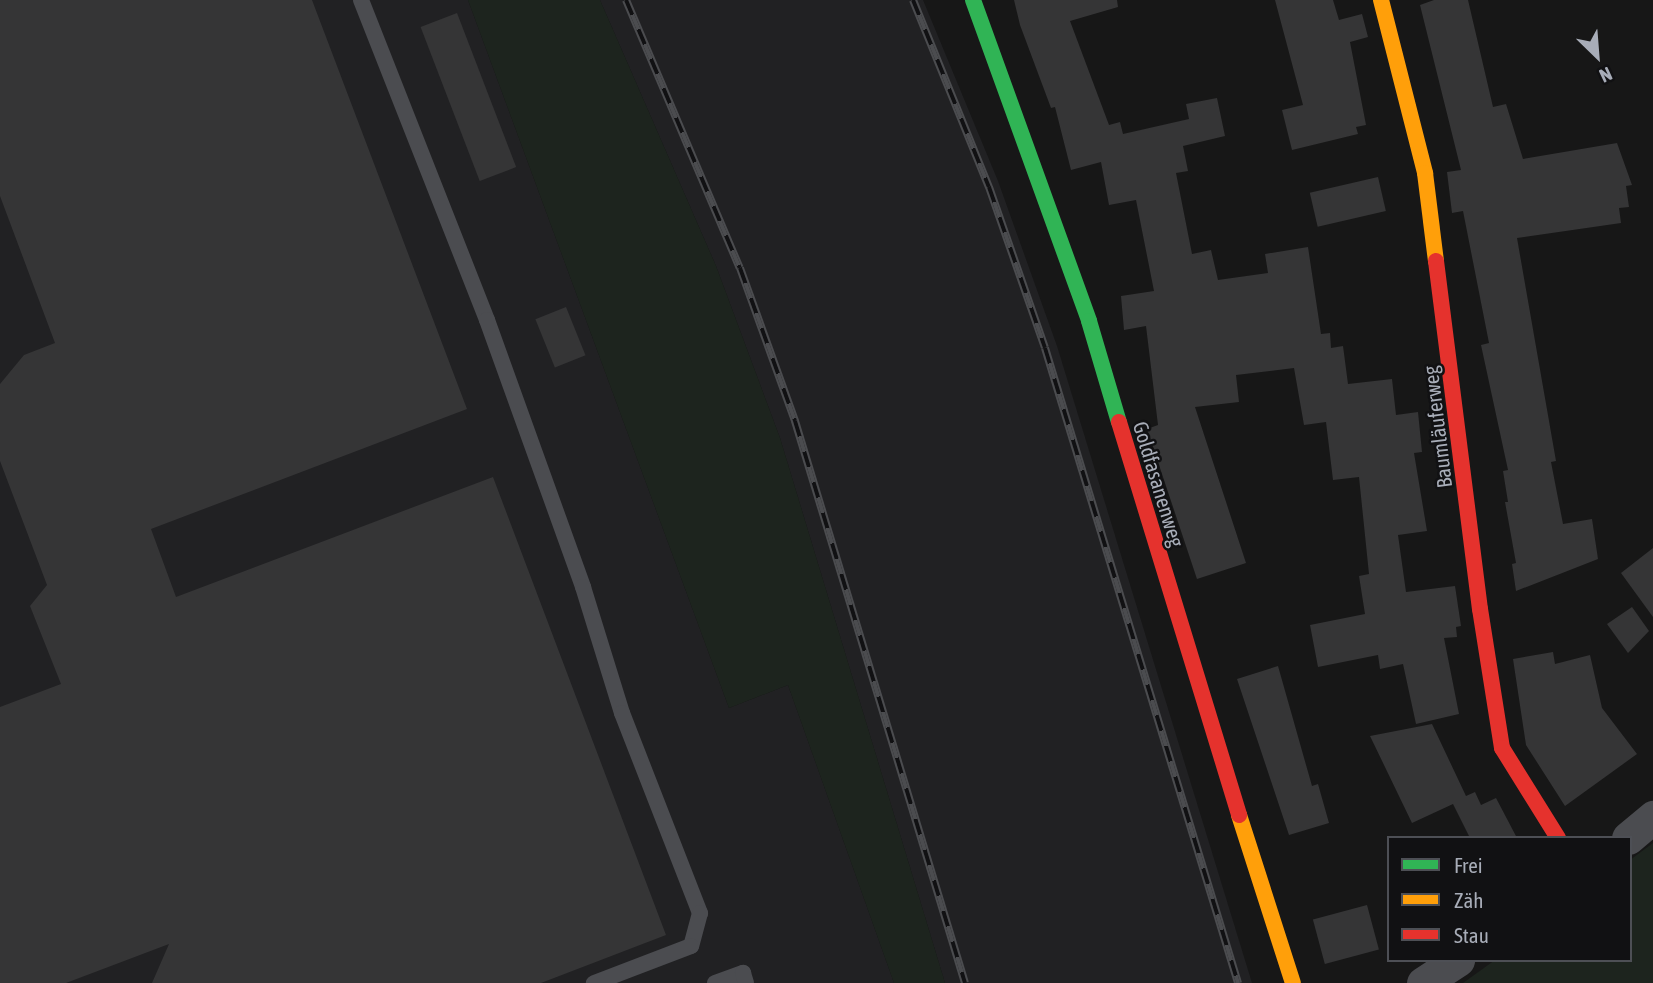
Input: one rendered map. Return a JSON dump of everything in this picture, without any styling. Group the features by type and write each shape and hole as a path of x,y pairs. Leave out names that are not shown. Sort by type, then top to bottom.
{"street":[{"name":"Goldfasanenweg","path":"973,0 1089,321 1173,606 1293,983"},
{"name":"Baumläuferweg","path":"1381,0 1425,173 1480,609 1502,748 1557,836"},
{"path":"1630,836 1653,817"},
{"path":"1423,983 1455,962"}],"lane":[{"path":"361,0 487,320 583,586 622,713 700,913 691,946 594,983"},
{"path":"715,983 743,973 746,983"}],"shaded area":[{"path":"0,0 468,0 729,708 788,685 894,983 0,983"},
{"path":"468,0 600,0 716,266 780,438 945,983 894,983 788,685 729,708"},
{"path":"600,0 923,0 998,181 1057,346 1252,983 945,983 780,438 716,266"},
{"path":"1653,843 1653,983 1463,983 1492,962 1632,962 1632,859"}],"building":[{"path":"0,0 312,0 467,409 151,529 176,597 493,477 666,935 541,983 152,983 169,944 66,983 0,983 0,707 61,684 30,606 47,585 0,461 0,384 24,355 55,343 0,196"},
{"path":"1014,0 1117,0 1118,7 1070,21 1109,125 1120,122 1123,134 1189,119 1186,104 1217,98 1225,136 1183,146 1188,171 1176,173 1192,254 1211,250 1218,280 1268,273 1265,254 1308,247 1321,334 1330,333 1331,348 1343,346 1348,384 1392,379 1396,415 1418,412 1422,452 1414,453 1427,531 1398,535 1406,592 1455,586 1461,626 1456,627 1457,637 1444,638 1459,714 1416,724 1403,664 1380,669 1378,655 1318,667 1310,625 1365,614 1359,576 1369,574 1359,477 1333,480 1326,422 1304,425 1294,368 1236,375 1239,402 1195,407 1246,563 1197,579 1147,429 1158,425 1146,326 1124,330 1121,296 1154,291 1136,200 1109,205 1101,162 1071,170 1055,107 1051,108 1020,25"},
{"path":"1275,0 1333,0 1339,20 1362,14 1368,37 1350,42 1366,125 1356,127 1358,134 1292,150 1282,110 1303,105"},
{"path":"1434,0 1468,0 1493,107 1506,104 1523,159 1617,143 1632,185 1626,186 1629,207 1619,208 1621,223 1517,238 1556,461 1551,462 1563,524 1592,519 1598,559 1516,591 1512,564 1516,563 1505,502 1508,502 1503,471 1508,470 1481,345 1489,343 1463,211 1452,213 1447,172 1461,170 1420,5"},
{"path":"457,13 516,167 480,181 421,27"},
{"path":"1378,177 1386,211 1318,227 1310,193"},
{"path":"566,307 585,355 555,368 535,319"},
{"path":"1653,548 1653,617 1621,573"},
{"path":"1632,607 1649,631 1628,653 1607,624"},
{"path":"1553,652 1555,664 1590,655 1602,708 1637,754 1565,806 1526,745 1513,659"},
{"path":"1278,666 1312,786 1318,784 1329,823 1289,835 1237,679"},
{"path":"1432,724 1466,796 1475,792 1481,805 1496,798 1516,836 1469,836 1453,804 1412,823 1370,736"},
{"path":"1367,905 1379,949 1325,964 1313,919"}],"railway":[{"path":"626,0 740,268 795,421 965,983"},
{"path":"913,0 989,187 1045,348 1238,983"}],"traffic: fast":[{"path":"973,0 1089,321 1119,422"}],"traffic: slow":[{"path":"1381,0 1425,173 1436,261"},
{"path":"1239,815 1293,983"}],"traffic: jam":[{"path":"1436,261 1480,609 1502,748 1557,836"},
{"path":"1119,422 1239,815"}]}
